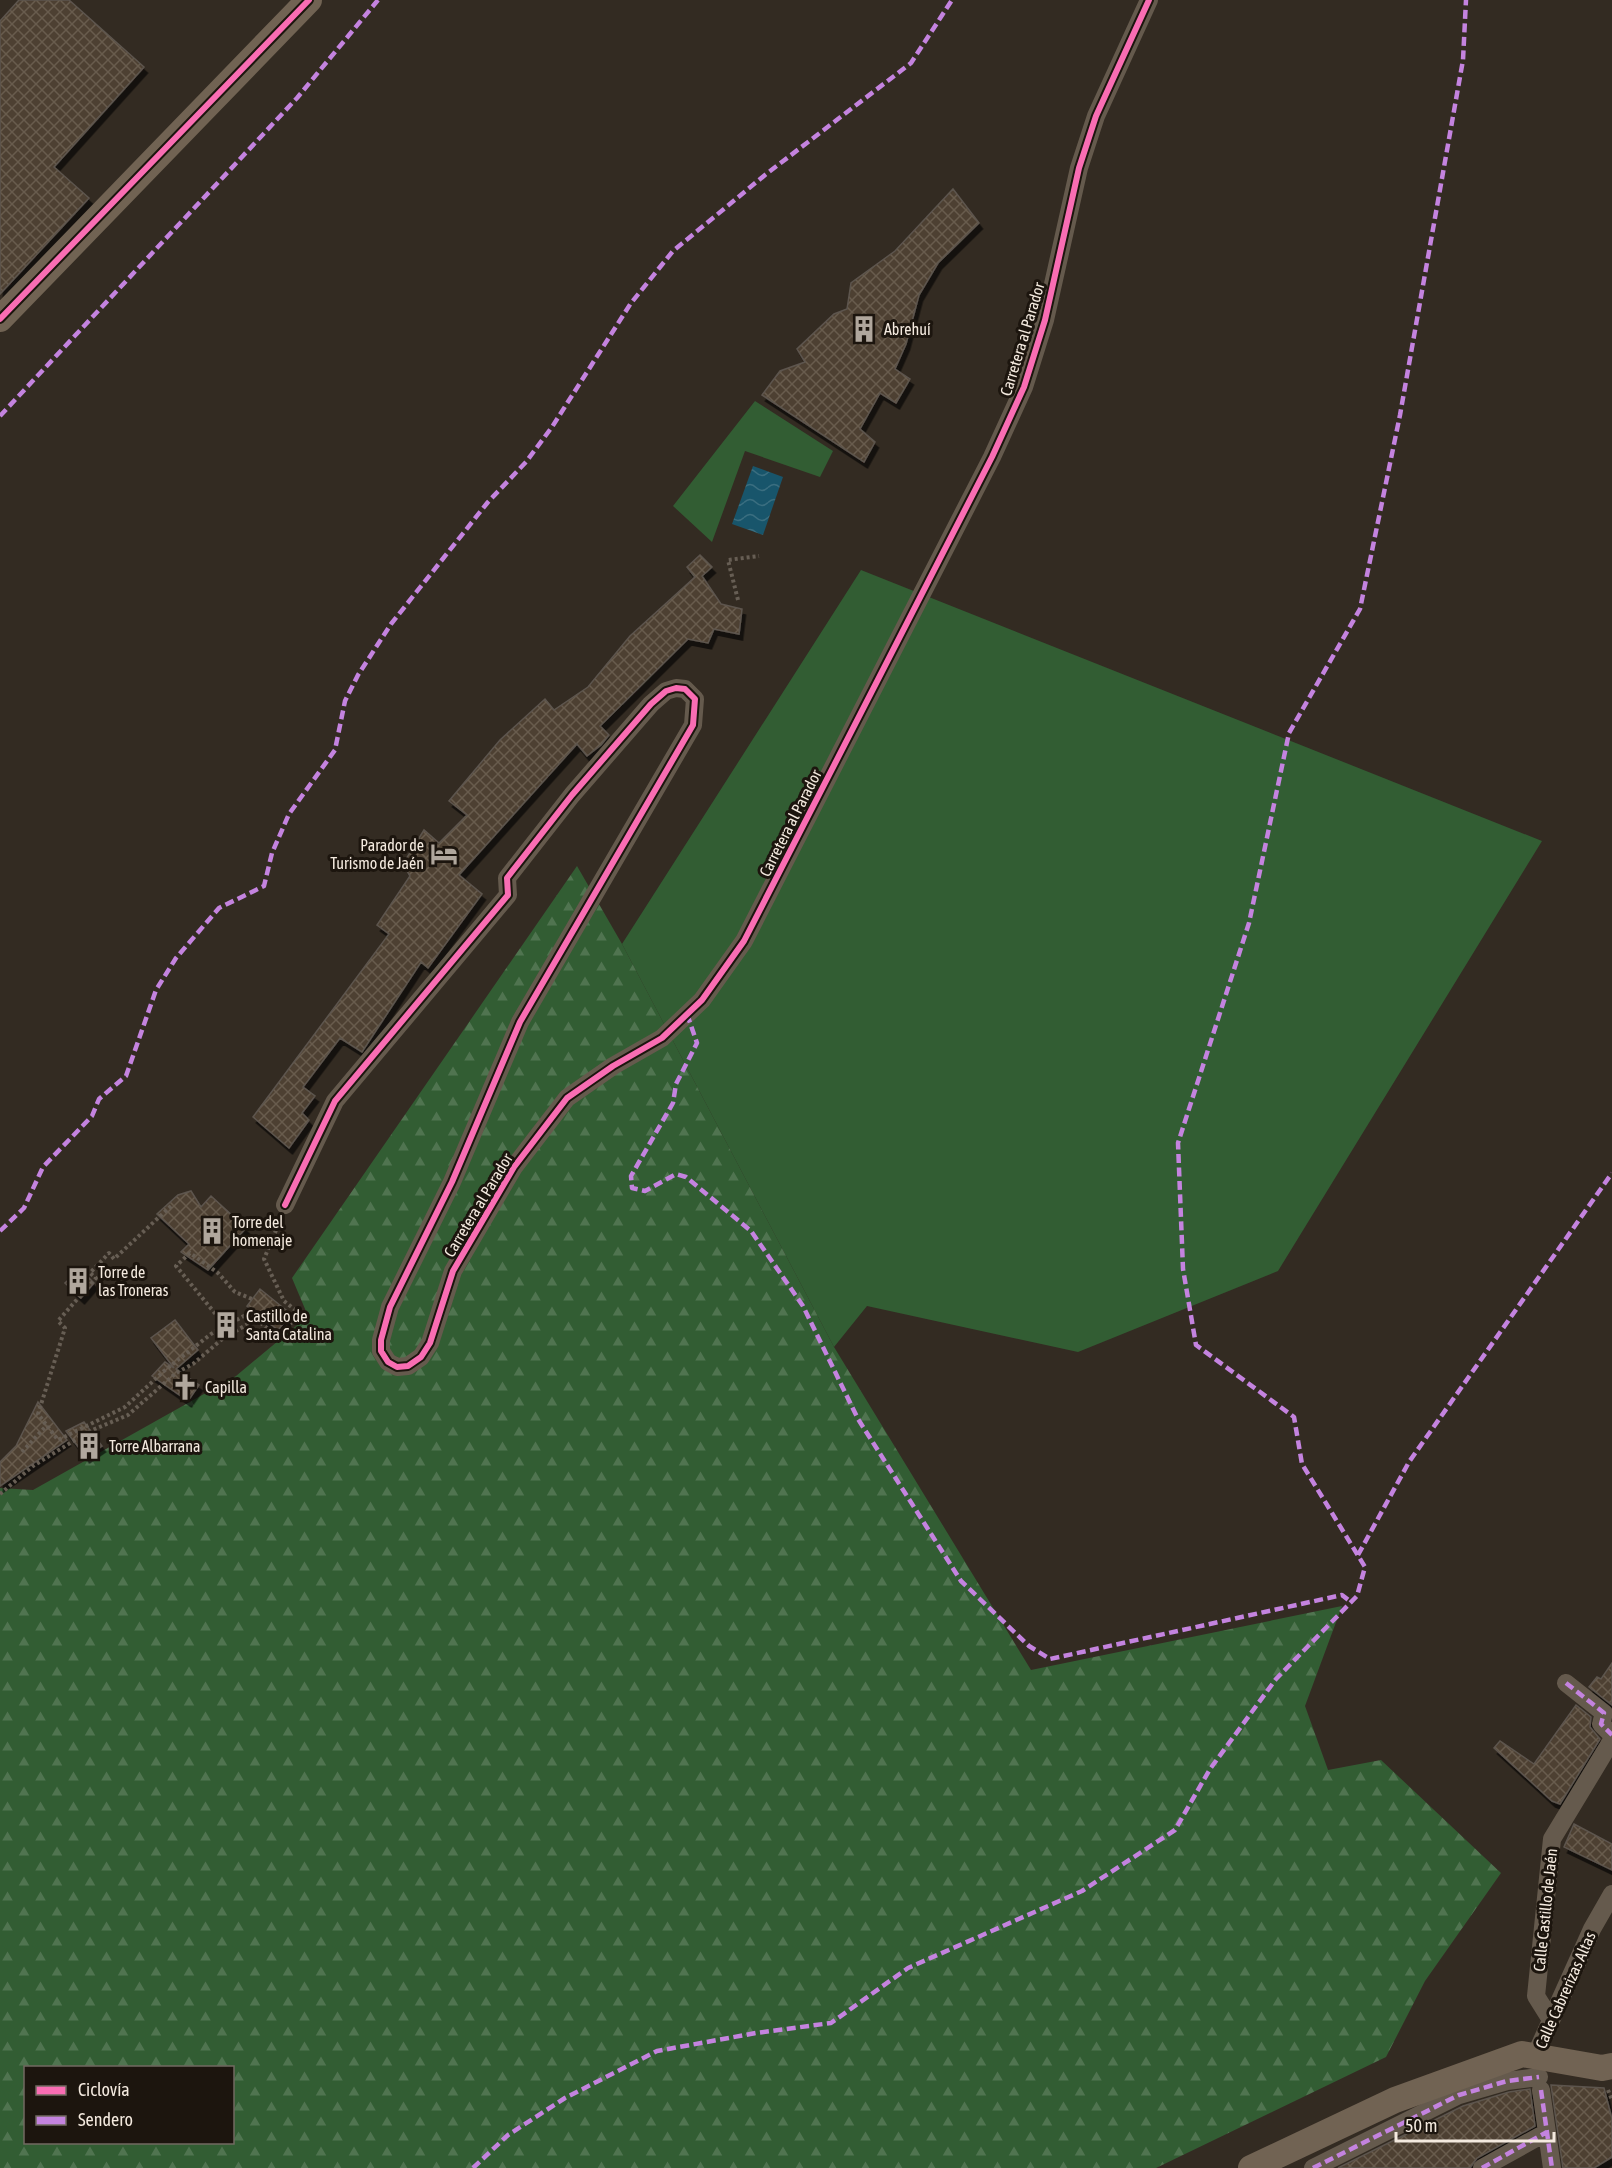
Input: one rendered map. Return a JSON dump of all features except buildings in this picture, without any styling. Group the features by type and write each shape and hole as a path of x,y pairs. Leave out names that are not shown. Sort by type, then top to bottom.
{"street":[{"path":"0,320 309,0"},
{"name":"Carretera al Parador","path":"285,1205 335,1101 508,895 507,878 572,795 651,704 666,691 676,688 685,689 695,699 693,725 520,1022 452,1182 390,1307 381,1340 381,1351 388,1362 397,1368 408,1366 421,1357 430,1343 453,1271 514,1167 567,1098 613,1066 662,1038 702,1000 744,941 992,457 1024,387 1045,320 1079,168 1095,116 1149,0"},
{"path":"1566,1683 1608,1708 1601,1724 1612,1735"},
{"name":"Calle Castillo de Jaén","path":"1551,2020 1536,1996 1552,1839 1612,1740"},
{"name":"Calle Cabrerizas Altas","path":"1538,2074 1551,2020 1592,1929 1612,1894"},
{"path":"1251,2168 1395,2100 1522,2054 1538,2074 1552,2168"},
{"path":"1313,2168 1459,2095 1538,2074 1612,2066"},
{"path":"1482,2168 1547,2132"}],"path":[{"path":"738,600 728,560 759,556"},
{"path":"0,1494 33,1466 88,1432 128,1415 176,1373 193,1364 256,1319 279,1338 299,1313 285,1300 264,1259 273,1241 285,1205"},
{"path":"171,1206 114,1259 109,1253 90,1273 96,1278 58,1321 65,1328 38,1414 58,1440 125,1407 164,1371 211,1334 253,1311"},
{"path":"223,1323 176,1266 190,1253 218,1273 235,1292 252,1299"},
{"path":"226,1329 231,1335"},
{"path":"22,1452 47,1425"}],"green space":[{"path":"755,401 833,451 820,477 745,451 712,542 673,506"},
{"path":"861,570 1542,841 1278,1271 1078,1352 867,1306 834,1347 622,944"},
{"path":"577,866 622,944 834,1347 1031,1670 1342,1606 1305,1706 1328,1770 1381,1760 1501,1873 1425,1981 1386,2057 1156,2168 0,2168 0,1488 33,1490 236,1376 308,1316 292,1278"}],"water":[{"path":"753,466 783,477 763,535 732,524"}],"marked path":[{"path":"0,416 297,98 378,0"},
{"path":"0,1231 24,1208 43,1167 92,1116 99,1099 126,1076 156,990 176,958 219,908 264,886 272,853 289,814 335,750 345,701 358,675 391,624 488,502 526,462 552,427 631,303 673,251 765,175 911,63 952,0"},
{"path":"473,2168 508,2135 565,2098 657,2051 756,2033 831,2023 908,1968 1082,1891 1175,1830 1210,1769 1276,1679 1357,1596 1365,1567 1302,1464 1294,1417 1196,1345 1183,1269 1178,1143 1249,923 1289,733 1360,609 1400,415 1463,60 1466,0"},
{"path":"687,1014 697,1043 676,1084 673,1103 631,1176 632,1188 645,1191 676,1174 686,1177 751,1231 803,1306 858,1419 961,1581 1029,1646 1050,1659 1342,1595 1351,1602"},
{"path":"1358,1555 1409,1462 1612,1173"},
{"path":"1566,1683 1604,1713 1601,1724 1612,1735"},
{"path":"1313,2168 1459,2095 1507,2081 1539,2077"},
{"path":"1541,2090 1552,2168"},
{"path":"1482,2168 1547,2132"}],"cycle path":[{"path":"0,319 309,0"},
{"path":"285,1205 335,1101 508,895 507,878 572,795 651,704 666,691 676,688 685,689 695,699 693,725 520,1022 452,1182 390,1307 381,1340 381,1351 388,1362 397,1367 408,1366 421,1357 430,1343 453,1271 514,1167 567,1098 613,1066 662,1038 702,1000 744,941 992,457 1024,387 1045,320 1079,168 1096,116 1149,0"}],"place":[{"name":"Abrehuí","path":"864,329"},
{"name":"Parador de Turismo de Jaén","path":"444,854"},
{"name":"Torre del homenaje","path":"212,1231"},
{"name":"Torre de las Troneras","path":"78,1281"},
{"name":"Castillo de Santa Catalina","path":"226,1325"},
{"name":"Capilla","path":"185,1387"},
{"name":"Torre Albarrana","path":"89,1446"}]}
